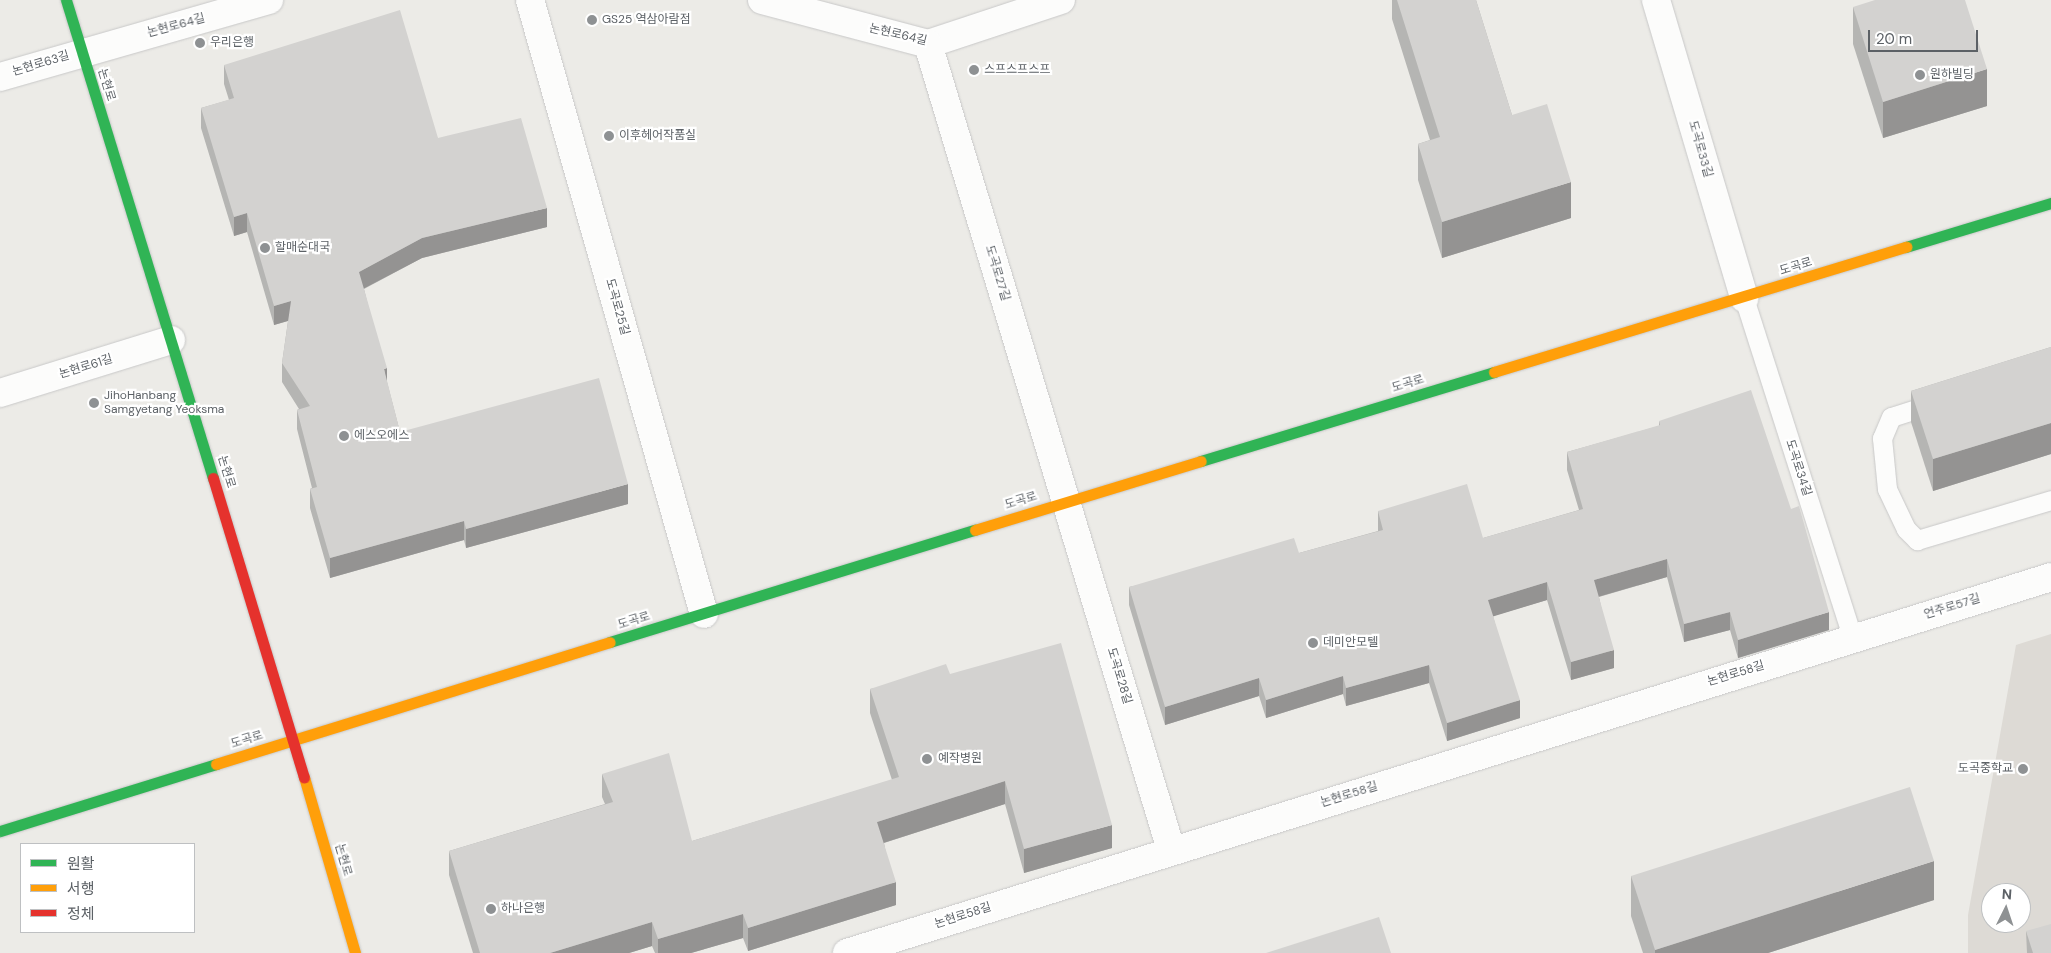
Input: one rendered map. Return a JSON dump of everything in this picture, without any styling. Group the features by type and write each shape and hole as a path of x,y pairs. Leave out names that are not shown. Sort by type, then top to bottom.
{"main road":[{"name":"논현로","path":"66,0 294,740 355,953"},
{"name":"도곡로","path":"0,830 1067,501 1744,298 2051,203"}],"street":[{"name":"논현로64길","path":"82,52 269,0"},
{"name":"도곡로25길","path":"530,0 704,614"},
{"name":"논현로64길","path":"762,0 928,44 1061,0"},
{"name":"도곡로33길","path":"1656,0 1744,298"},
{"name":"도곡로27길","path":"928,44 1067,501"},
{"name":"논현로63길","path":"0,77 82,52"},
{"name":"논현로61길","path":"0,393 171,340"},
{"name":"도곡로28길","path":"1067,501 1171,850"},
{"name":"언주로57길","path":"1852,638 2051,578"},
{"name":"논현로58길","path":"847,953 1852,638"}],"lane":[{"name":"도곡로34길","path":"1744,298 1852,638"},
{"path":"1957,396 1891,417 1884,429 1882,438 1887,489 1906,529 1917,540 2051,500"}],"shaded area":[{"name":"도곡중학교","path":"2051,634 2051,953 1968,953 1968,915 2016,645"}],"building":[{"path":"1397,0 1476,0 1512,115 1547,104 1571,182 1442,222 1418,144 1440,137"},
{"path":"1875,0 1965,0 1987,69 1883,102 1853,7"},
{"path":"400,10 438,138 521,118 547,208 422,238 359,272 387,368 384,369 400,432 599,378 628,484 466,529 464,521 330,558 310,489 317,487 297,410 310,406 282,363 291,301 274,306 247,213 234,217 201,108 234,98 224,65"},
{"path":"2051,347 2051,423 1933,459 1911,391"},
{"path":"1751,390 1791,509 1799,506 1829,612 1738,640 1730,612 1684,624 1667,559 1594,580 1614,650 1571,662 1547,582 1488,600 1520,700 1447,723 1429,665 1346,688 1343,676 1266,700 1259,678 1165,707 1129,587 1294,538 1299,553 1383,530 1378,511 1467,484 1483,538 1583,509 1567,452 1660,425 1659,421"},
{"path":"1061,643 1112,825 1024,849 1005,781 877,822 896,882 748,928 743,914 658,939 652,922 550,953 480,953 449,851 613,802 602,774 669,753 692,841 899,777 870,689 946,664 950,674"},
{"path":"1910,787 1934,861 1655,950 1631,876"},
{"path":"1379,917 1391,953 1266,953"},
{"path":"2051,924 2051,953 2033,953 2027,933 2031,933 2031,930"}],"traffic: fast":[{"path":"66,0 213,478"},
{"path":"1906,247 2051,203"},
{"path":"1201,461 1494,372"},
{"path":"610,642 975,530"},
{"path":"0,831 216,764"}],"traffic: slow":[{"path":"1494,372 1906,247"},
{"path":"975,530 1201,461"},
{"path":"216,764 610,642"},
{"path":"304,777 355,953"}],"traffic: jam":[{"path":"213,478 304,777"}],"place":[{"name":"GS25 역삼아람점","path":"592,20"},
{"name":"우리은행","path":"200,43"},
{"name":"스프스프스프","path":"974,70"},
{"name":"원하빌딩","path":"1920,75"},
{"name":"이후헤어작품실","path":"609,136"},
{"name":"할매순대국","path":"265,248"},
{"name":"JihoHanbang Samgyetang Yeoksma","path":"94,403"},
{"name":"에스오에스","path":"344,436"},
{"name":"데미안모텔","path":"1313,643"},
{"name":"예작병원","path":"927,759"},
{"name":"도곡중학교","path":"2023,769"},
{"name":"하나은행","path":"491,909"}]}
